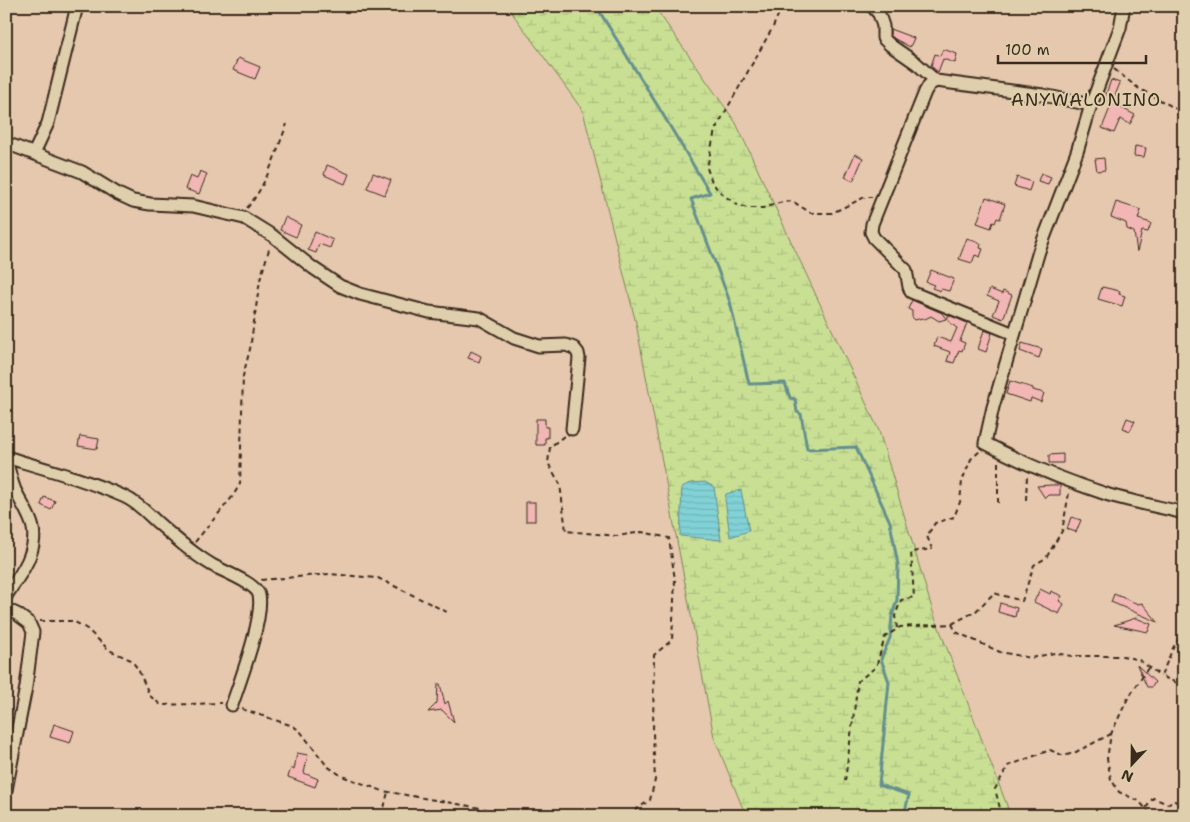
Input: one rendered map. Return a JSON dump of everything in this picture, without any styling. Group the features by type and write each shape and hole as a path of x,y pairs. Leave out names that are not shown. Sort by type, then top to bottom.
{"street":[{"path":"34,154 48,123 77,6"},
{"path":"872,6 879,14 883,26 883,38 936,81"},
{"path":"1124,6 1120,28 1091,106 1077,152 1039,252 993,408 985,443 1028,464 1071,481 1124,499 1184,513"},
{"path":"1014,334 911,292 906,270 871,232 872,224 925,92 930,84 936,81 1043,95 1091,106"},
{"path":"6,143 82,172 118,194 134,201 150,204 193,206 235,215 256,224 313,268 340,286 360,294 428,312 480,318 514,338 539,346 566,346 574,348 579,358 572,429"},
{"path":"6,458 66,474 135,502 190,550 212,565 254,588 259,593 260,604 257,624 232,705"},
{"path":"6,458 15,489 34,527 30,558 6,596"},
{"path":"6,609 29,623 33,632 19,726 6,790"}],"path":[{"path":"782,6 773,27 715,130 707,168 712,182 718,190 736,204 747,208 763,208 792,201 811,212 832,213 865,197 883,199"},
{"path":"1107,64 1138,88 1184,113"},
{"path":"235,215 244,213 254,200 287,124"},
{"path":"190,550 202,532 233,496 240,484 243,376 250,348 260,280 273,236"},
{"path":"572,429 550,447 548,463 560,484 566,532 618,536 642,532 670,538 675,580 672,640 654,655 653,733 655,780 650,800 627,816"},
{"path":"897,629 895,616 901,600 914,597 911,552 932,549 927,536 935,523 954,516 960,502 962,481 971,459 983,449 985,443"},
{"path":"998,450 998,503"},
{"path":"1026,500 1028,464"},
{"path":"845,781 858,681 876,667 885,637 900,627 952,624 976,611 994,593 1022,601 1034,565 1046,558 1062,531 1071,481"},
{"path":"258,580 330,574 378,578 449,613"},
{"path":"29,623 44,620 73,621 81,624 98,638 108,650 131,660 138,668 150,696 161,705 221,703 232,705 292,726 300,732 327,766 342,776 388,792 498,811 504,816"},
{"path":"952,624 956,632 1000,652 1031,658 1054,653 1072,656 1123,656 1139,660 1161,676 1184,686"},
{"path":"1161,676 1173,648 1184,630"},
{"path":"1148,668 1127,700 1111,734 1107,759 1111,779 1119,792 1139,801 1152,816"},
{"path":"1002,816 995,789 1008,766 1050,750 1064,756 1111,734"},
{"path":"382,816 388,792"},
{"path":"1146,808 1153,798 1168,804 1173,800 1184,806"}],"green space":[{"path":"507,6 654,6 736,123 879,431 933,612 1011,816 746,816 714,737 636,323 583,111"}],"water":[{"path":"705,482 714,487 721,540 680,536 682,487 690,483"},
{"path":"741,490 749,531 730,537 726,494"}],"building":[{"path":"890,29 914,38 910,47 890,35"},
{"path":"943,49 957,54 955,63 943,59 938,72 931,66 935,54 940,56"},
{"path":"238,58 260,67 255,79 233,70"},
{"path":"1111,80 1120,83 1112,103 1104,100"},
{"path":"1112,103 1135,115 1130,124 1120,119 1114,133 1102,128"},
{"path":"1135,146 1146,148 1144,157 1134,156"},
{"path":"855,154 863,158 853,181 845,177"},
{"path":"1104,158 1105,170 1097,171 1095,159"},
{"path":"327,165 349,174 345,184 324,175"},
{"path":"200,171 207,174 199,194 185,189 190,176 197,179"},
{"path":"373,173 391,180 385,195 367,188"},
{"path":"1041,173 1051,177 1048,184 1038,181"},
{"path":"1017,177 1032,182 1029,191 1014,186"},
{"path":"986,197 1005,204 1000,219 997,218 995,223 993,222 991,228 977,223"},
{"path":"1116,202 1141,210 1138,219 1151,223 1148,232 1142,231 1137,252 1134,232 1127,229 1126,223 1111,217"},
{"path":"285,217 301,225 296,237 280,230"},
{"path":"315,232 333,240 330,248 319,244 316,253 308,250"},
{"path":"967,238 981,244 980,248 983,249 980,257 975,255 972,263 959,259"},
{"path":"931,270 954,279 949,291 941,289 940,291 932,288 934,285 926,282"},
{"path":"1102,287 1120,291 1119,294 1125,296 1122,306 1098,299"},
{"path":"990,289 1002,294 1003,291 1012,295 1003,319 993,315 999,301 987,296"},
{"path":"912,300 942,313 946,319 939,321 931,316 915,320 912,317 912,311 908,309"},
{"path":"951,316 967,323 960,341 965,343 962,351 959,350 954,363 947,361 950,352 934,346 937,337 951,342 957,328 950,323 947,317"},
{"path":"984,330 992,333 986,352 978,349"},
{"path":"1022,343 1042,349 1039,358 1020,351"},
{"path":"471,351 481,356 479,362 468,358"},
{"path":"1010,381 1044,393 1041,402 1031,398 1030,402 1006,394"},
{"path":"1127,418 1135,421 1130,431 1123,428"},
{"path":"536,419 545,419 545,427 548,427 548,438 545,438 545,445 536,445"},
{"path":"80,436 99,439 97,449 78,446"},
{"path":"1063,454 1063,463 1049,463 1049,455"},
{"path":"1060,485 1060,495 1048,495 1045,498 1037,486"},
{"path":"44,497 55,501 51,510 41,505"},
{"path":"526,502 535,502 535,521 526,521"},
{"path":"1071,517 1081,520 1076,532 1067,529"},
{"path":"1040,589 1050,594 1051,591 1062,596 1059,601 1064,604 1059,614 1034,602"},
{"path":"1114,594 1138,604 1142,603 1158,622 1111,602"},
{"path":"1000,603 1017,608 1015,617 998,612"},
{"path":"1136,618 1151,624 1148,632 1114,625"},
{"path":"1137,665 1155,682 1152,687 1147,687"},
{"path":"438,684 440,684 445,704 448,701 454,722 442,710 428,712 437,703"},
{"path":"54,724 74,731 70,743 50,737"},
{"path":"297,753 308,755 304,773 318,779 315,787 288,777 291,768 294,770"}],"waterway":[{"path":"596,6 710,193 691,199 730,302 749,384 785,383 790,398 795,399 797,412 801,414 807,449 856,447 890,522 898,565 897,600 892,616 890,638 881,659 889,682 879,785 909,795 905,811 906,816"}],"district":[{"name":"ANYWALONINO","path":"1086,100"}]}
